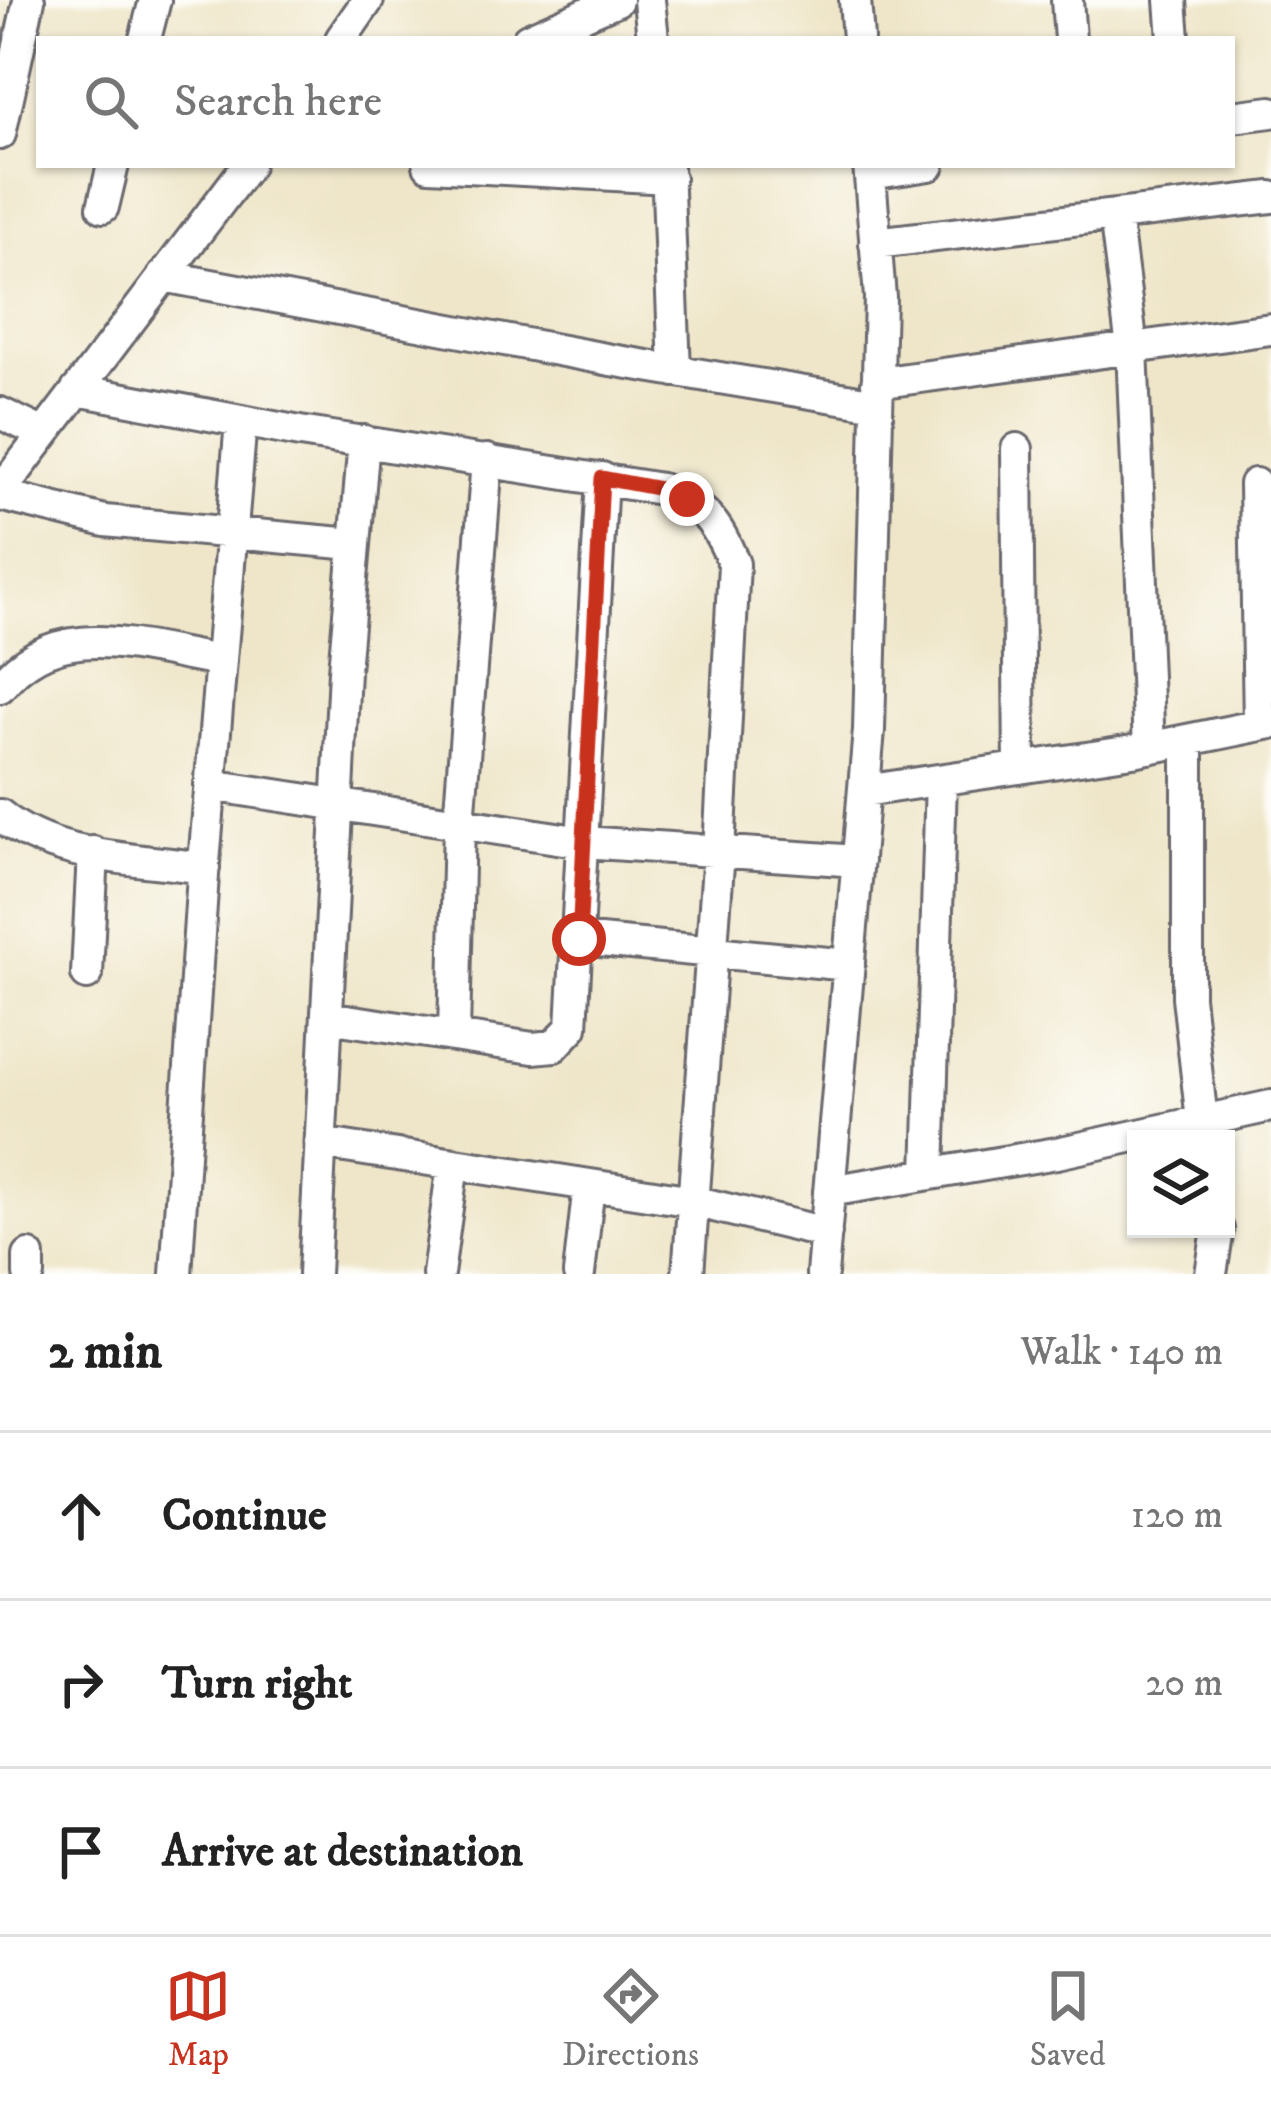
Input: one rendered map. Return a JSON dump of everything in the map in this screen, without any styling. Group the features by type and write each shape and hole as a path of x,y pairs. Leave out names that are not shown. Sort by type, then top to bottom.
{"street":[{"path":"0,134 29,0"},
{"path":"146,36 155,0"},
{"path":"343,36 368,0"},
{"path":"535,36 617,0"},
{"path":"649,0 653,36"},
{"path":"855,0 858,36"},
{"path":"1067,0 1070,36"},
{"path":"1171,0 1174,36"},
{"path":"1235,118 1271,112"},
{"path":"103,207 112,168"},
{"path":"246,168 0,493 105,520 353,544"},
{"path":"548,168 668,171 675,371"},
{"path":"822,1274 869,730 880,297 869,170"},
{"path":"875,244 1271,197"},
{"path":"1115,215 1132,348 1149,748"},
{"path":"163,276 675,371 877,393 1271,329"},
{"path":"77,390 661,489 704,510 721,531 734,564 688,1274"},
{"path":"0,413 44,434"},
{"path":"176,1274 210,784 242,421"},
{"path":"314,1274 337,804 364,441"},
{"path":"1017,449 1020,768"},
{"path":"454,1035 459,823 487,460"},
{"path":"326,1018 532,1048 554,1046 572,1027 602,478"},
{"path":"864,791 1149,748 1265,724 1255,484"},
{"path":"0,687 30,657 81,640 221,661"},
{"path":"1188,740 1188,998 1202,1121"},
{"path":"929,1174 941,780"},
{"path":"210,784 583,842 857,861"},
{"path":"0,815 37,839 204,868"},
{"path":"86,974 93,852"},
{"path":"579,939 849,965"},
{"path":"829,1191 1057,1153 1271,1106"},
{"path":"320,1143 693,1201 826,1233"},
{"path":"438,1274 453,1164"},
{"path":"579,1274 589,1185"},
{"path":"1211,1274 1216,1238"}],"route":[{"path":"579,939 602,478 687,499"}]}
